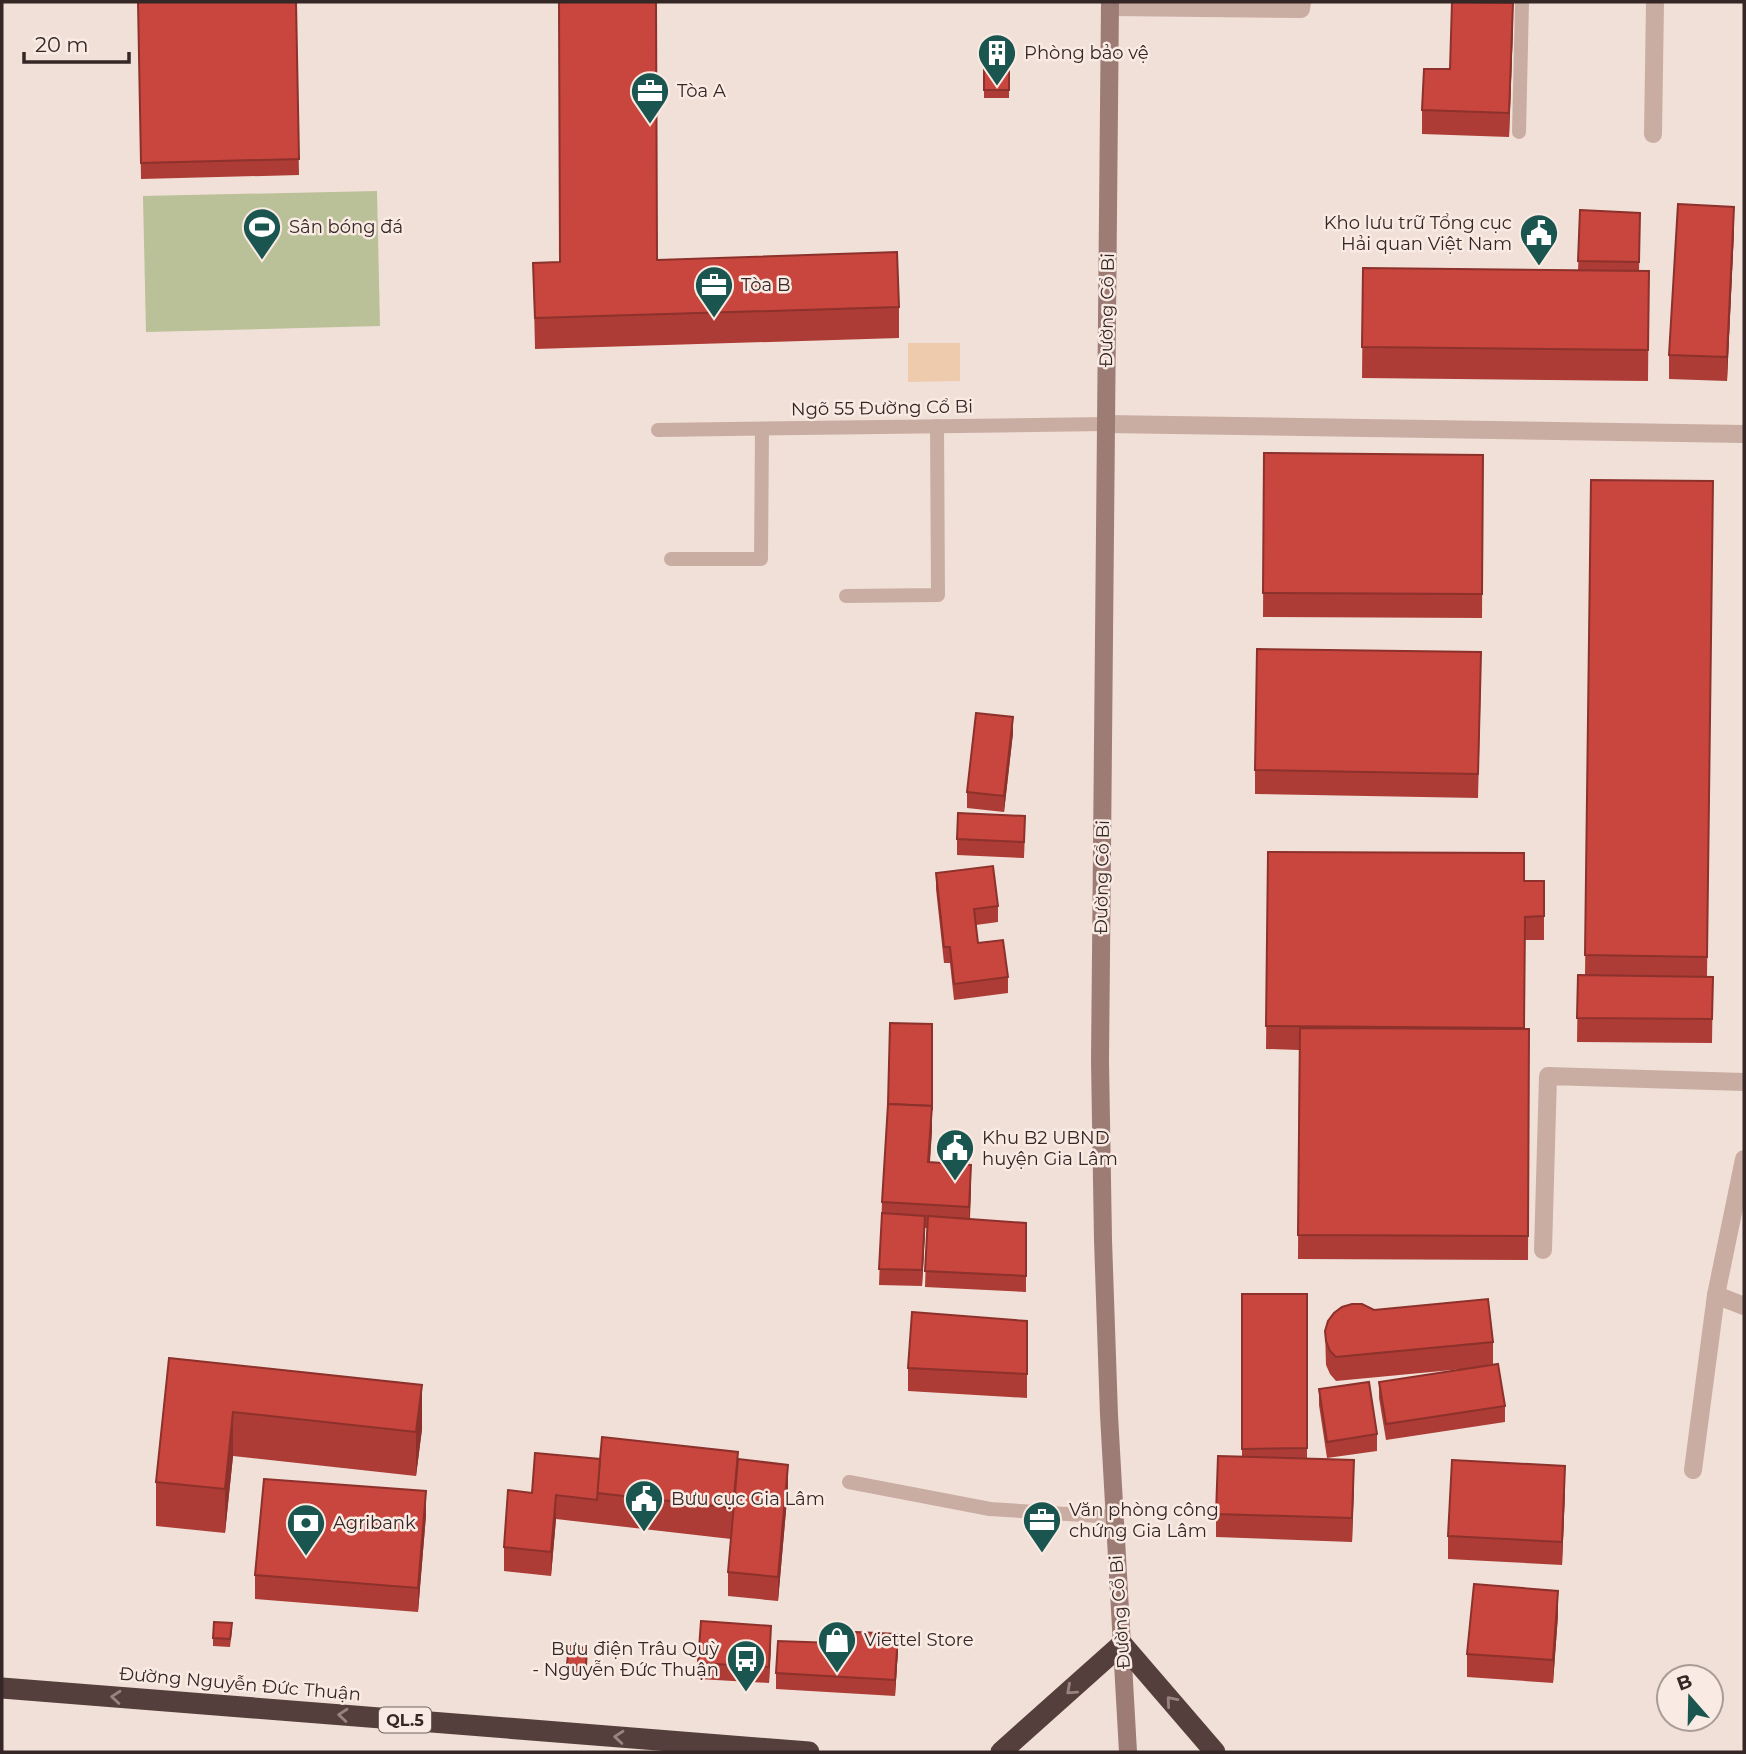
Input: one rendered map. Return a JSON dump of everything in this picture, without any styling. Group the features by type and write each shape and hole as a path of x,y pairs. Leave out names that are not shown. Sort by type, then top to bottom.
{"highway":[{"path":"1001,1752 1122,1644 1215,1752"},
{"name":"Đường Nguyễn Đức Thuận","path":"2,1688 809,1752"}],"main road":[{"name":"Đường Cổ Bi","path":"1110,4 1100,1061 1103,1240 1114,1517 1128,1752"}],"street":[{"path":"1110,4 1301,9 1301,2"},
{"path":"1653,134 1655,2"},
{"path":"1106,424 1744,434"},
{"path":"1543,1250 1548,1076 1744,1082"},
{"path":"1693,1470 1716,1295 1744,1159"},
{"path":"1716,1295 1744,1306"}],"lane":[{"path":"1519,132 1522,2"},
{"name":"Ngõ 55 Đường Cổ Bi","path":"658,430 1106,424"},
{"path":"846,596 938,595 937,426"},
{"path":"671,559 761,559 762,429"},
{"path":"849,1482 989,1509 1114,1517"}],"green space":[{"name":"Sân bóng đá","path":"377,191 380,326 146,332 143,196"}],"sand":[{"path":"908,343 960,343 960,381 908,382"}],"building":[{"path":"138,2 296,2 299,159 141,163"},
{"path":"559,2 656,2 657,260 897,252 899,307 535,318 533,263 560,262"},
{"path":"1452,2 1513,3 1509,113 1422,110 1424,69 1450,69"},
{"name":"Phòng bảo vệ","path":"984,67 1009,68 1009,90 984,90"},
{"path":"1678,204 1734,207 1727,357 1669,355"},
{"path":"1580,210 1640,213 1639,262 1578,261"},
{"path":"1363,268 1649,271 1648,350 1362,347"},
{"path":"1264,453 1483,455 1482,594 1263,593"},
{"path":"1591,480 1713,481 1707,957 1585,955"},
{"path":"1257,649 1481,652 1478,774 1255,770"},
{"path":"976,713 1013,717 1004,796 967,792"},
{"path":"958,813 1025,816 1024,842 957,839"},
{"path":"1268,852 1524,853 1524,881 1544,881 1544,916 1525,917 1524,1028 1266,1026"},
{"path":"993,866 998,906 974,909 978,943 1003,940 1008,977 954,984 950,947 944,947 936,873"},
{"path":"1578,975 1713,977 1712,1019 1577,1018"},
{"path":"890,1023 932,1024 932,1106 888,1104"},
{"path":"1300,1028 1529,1029 1528,1236 1298,1235"},
{"path":"888,1104 932,1106 928,1162 971,1165 969,1207 882,1202"},
{"path":"882,1213 925,1216 922,1270 879,1269"},
{"path":"928,1216 1026,1223 1026,1276 925,1271"},
{"path":"1242,1294 1307,1294 1307,1448 1242,1449"},
{"path":"1488,1299 1493,1342 1336,1357 1326,1341 1328,1321 1342,1307 1352,1304 1362,1304 1374,1310"},
{"path":"912,1312 1027,1321 1027,1374 908,1368"},
{"path":"169,1358 422,1385 416,1432 233,1412 225,1489 156,1482"},
{"path":"1498,1364 1505,1406 1386,1424 1379,1382"},
{"path":"1369,1382 1377,1434 1327,1442 1319,1389"},
{"path":"602,1437 738,1452 733,1508 597,1493"},
{"path":"535,1453 600,1459 597,1500 556,1495 551,1552 504,1547 508,1490 532,1493"},
{"path":"1218,1456 1354,1460 1352,1518 1216,1514"},
{"path":"738,1459 788,1465 778,1577 728,1572"},
{"path":"1452,1460 1565,1466 1562,1542 1448,1536"},
{"path":"264,1479 426,1491 418,1588 255,1575"},
{"path":"1474,1584 1558,1591 1553,1660 1467,1654"},
{"path":"701,1621 771,1626 769,1667 698,1663"},
{"path":"214,1622 232,1623 230,1639 213,1638"},
{"path":"834,1631 898,1634 895,1680 776,1673 778,1641 834,1643"},
{"path":"569,1646 587,1648 586,1666 567,1664"}],"place":[{"name":"Phòng bảo vệ","path":"997,87"},
{"name":"Tòa A","path":"650,125"},
{"name":"Sân bóng đá","path":"262,261"},
{"name":"Kho lưu trữ Tổng cục Hải quan Việt Nam","path":"1539,267"},
{"name":"Tòa B","path":"714,319"},
{"name":"Khu B2 UBND huyện Gia Lâm","path":"955,1182"},
{"name":"Bưu cục Gia Lâm","path":"644,1533"},
{"name":"Văn phòng công chứng Gia Lâm","path":"1042,1554"},
{"name":"Agribank","path":"306,1557"},
{"name":"Viettel Store","path":"837,1674"},
{"name":"Bưu điện Trâu Quỳ - Nguyễn Đức Thuận","path":"746,1693"}]}
